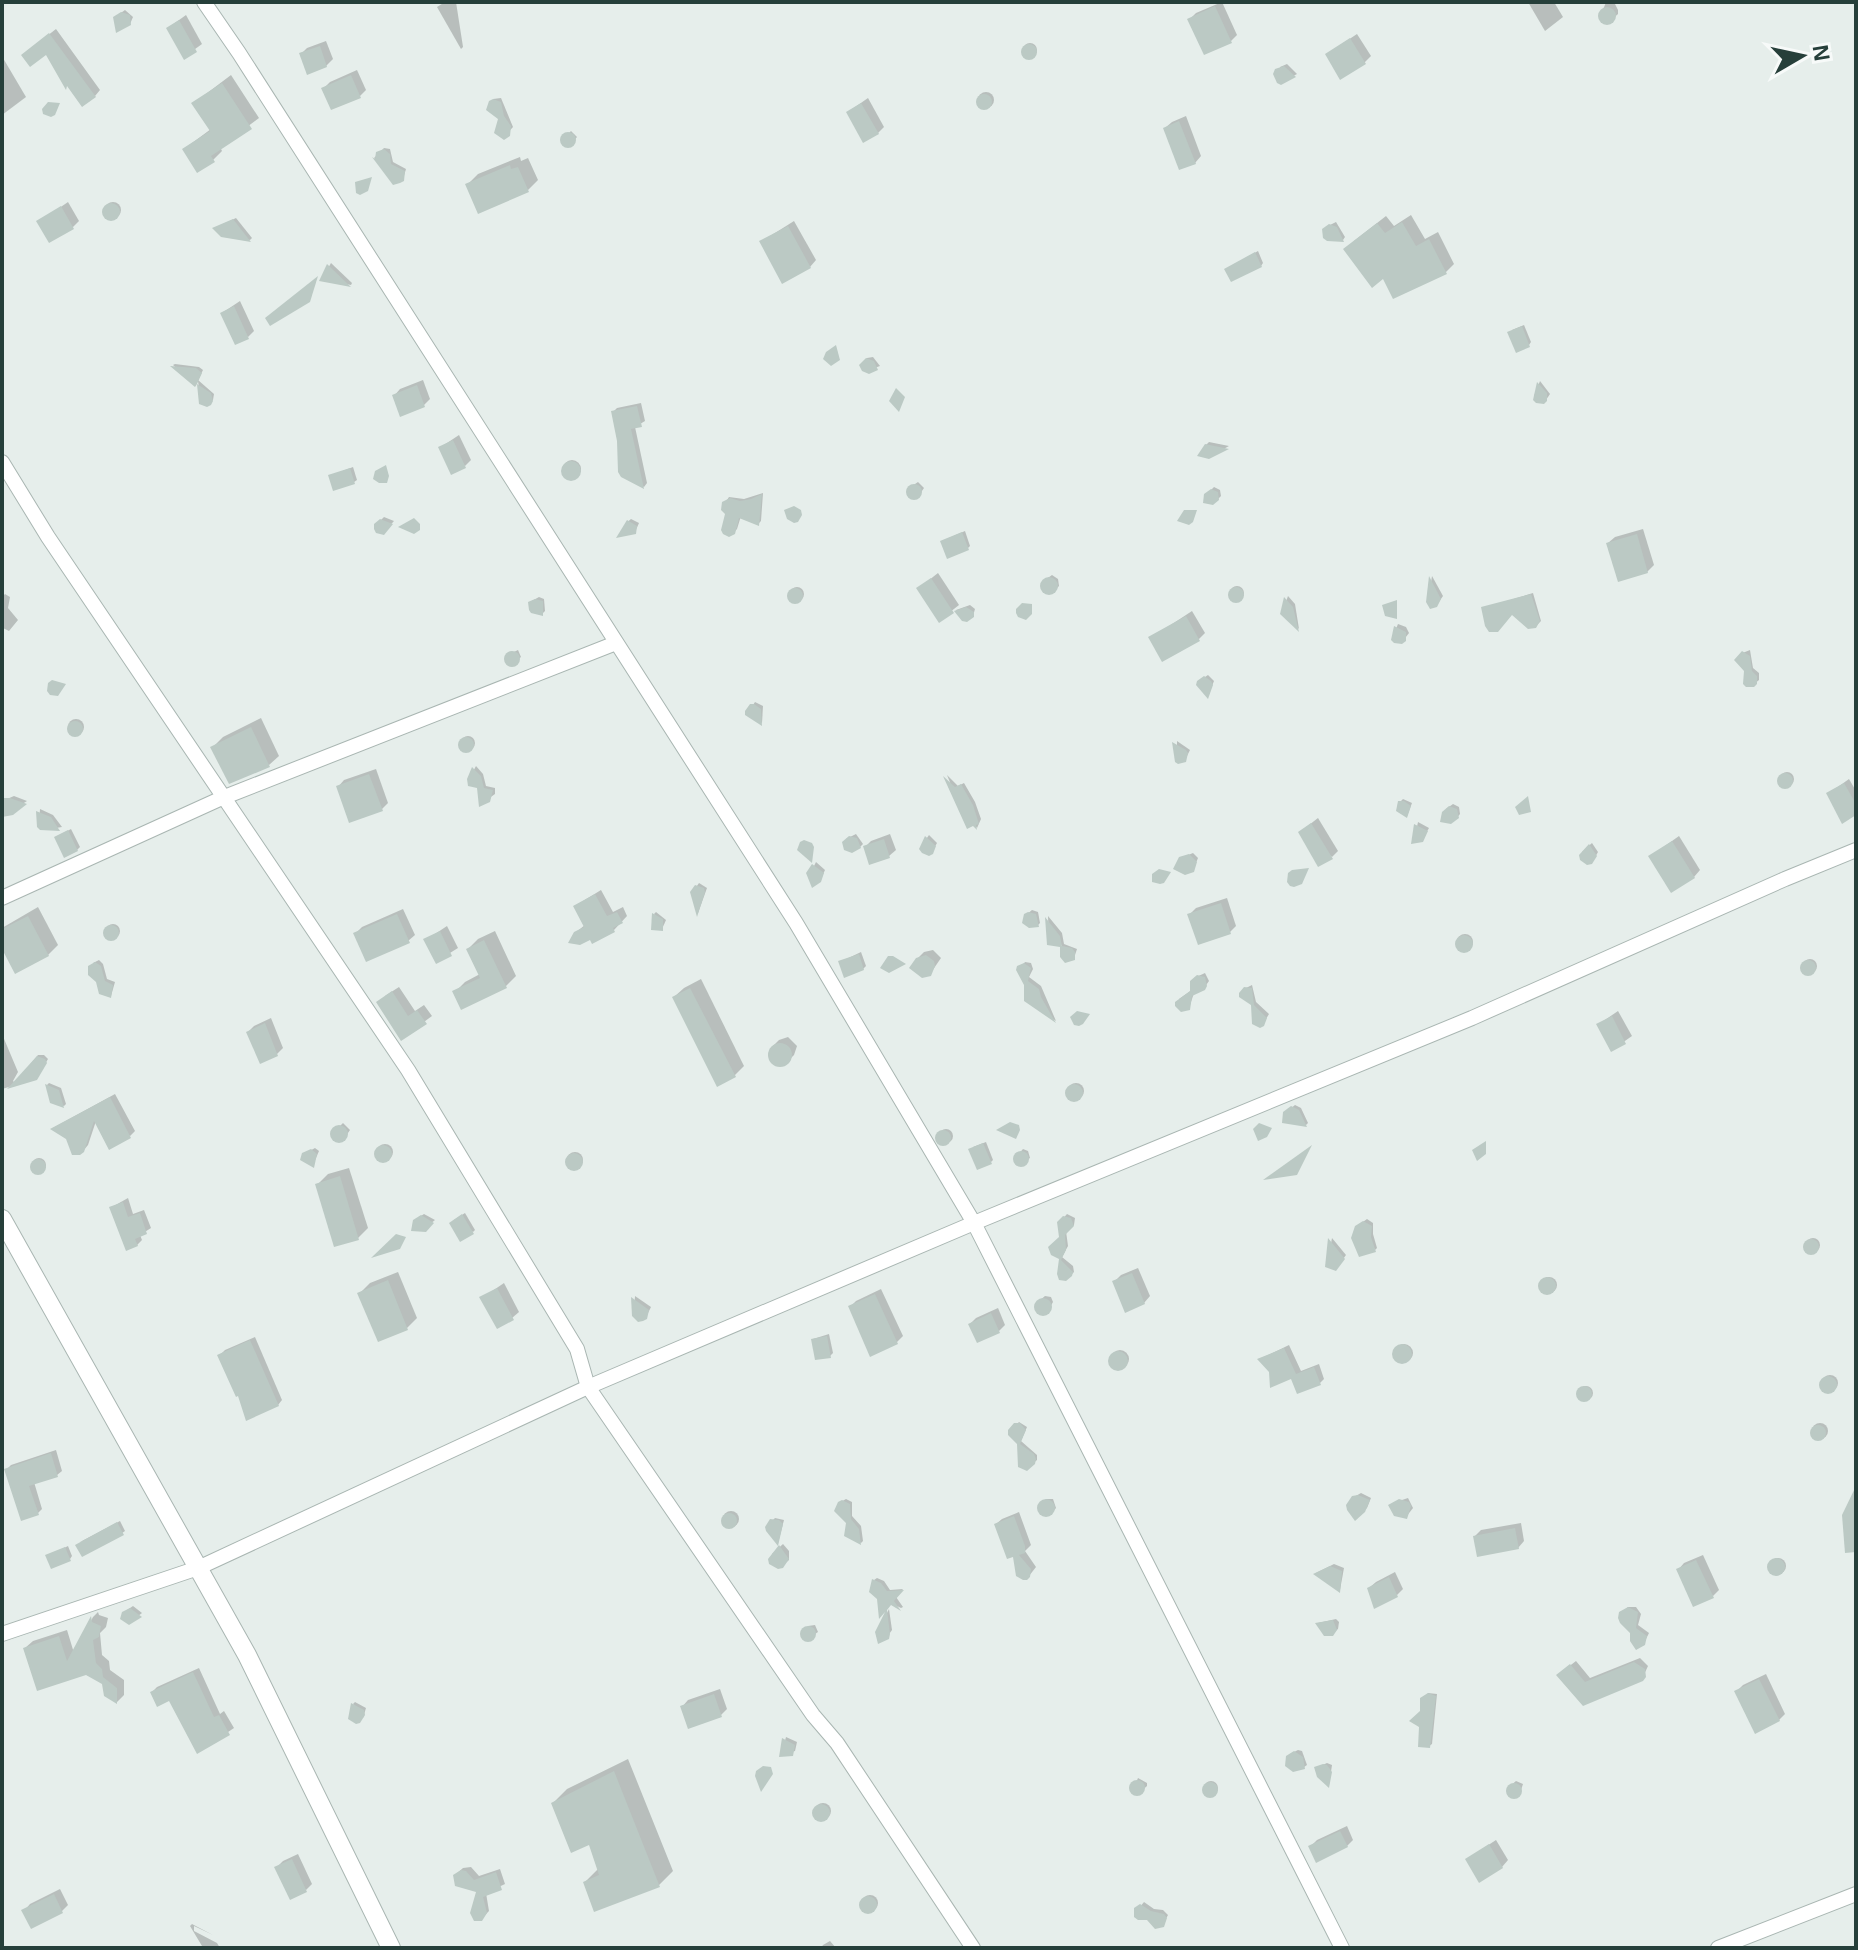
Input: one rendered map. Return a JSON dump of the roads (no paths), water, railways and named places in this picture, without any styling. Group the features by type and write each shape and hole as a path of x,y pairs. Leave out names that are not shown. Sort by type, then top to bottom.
{"street":[{"path":"204,2 796,923 974,1223 1342,1948"},
{"path":"2,462 48,537 222,798 408,1070 577,1349 588,1387 813,1715 837,1743 973,1948"},
{"path":"2,898 222,798 616,643"},
{"path":"2,1634 198,1568 588,1387 974,1223 1472,1018 1856,850"},
{"path":"2,1219 254,1669 391,1948"},
{"path":"1718,1948 1856,1894"}]}
